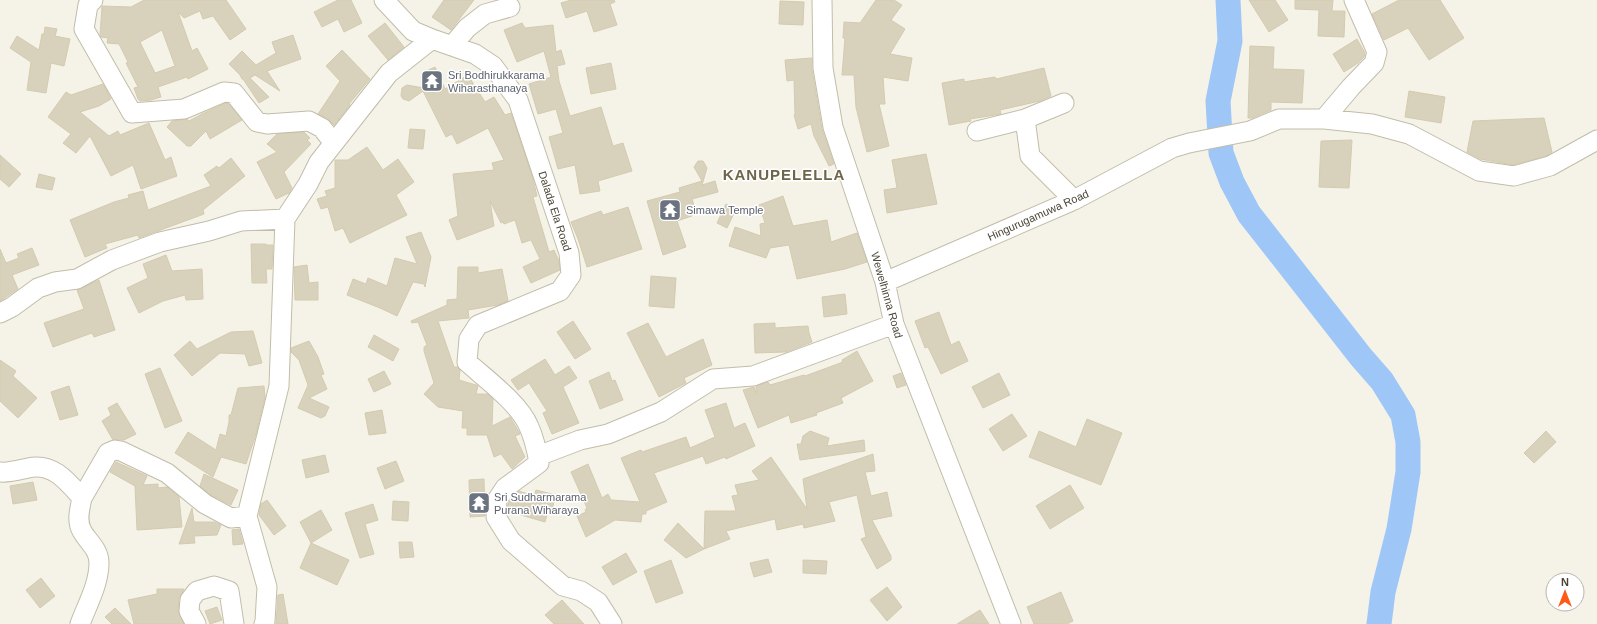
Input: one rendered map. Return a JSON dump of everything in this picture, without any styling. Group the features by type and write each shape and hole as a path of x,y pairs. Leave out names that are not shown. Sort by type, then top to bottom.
{"street":[{"path":"93,0 88,5 84,29 132,113 184,109 224,92 234,94 258,122 267,124 309,121 322,128 333,142"},
{"name":"Dalada Ela Road","path":"384,0 413,31 475,54 493,66 518,100 569,253 571,275 560,291 478,325 469,339 467,362 516,407 529,426 538,456"},
{"name":"Wewelhinna Road","path":"822,0 823,68 833,127 885,282 894,324 1011,624"},
{"path":"1324,119 1374,63 1377,52 1354,0"},
{"path":"452,46 467,28 485,14 510,7"},
{"path":"264,624 267,587 247,516 279,386 285,219 308,184 319,162 333,142 389,73 432,39"},
{"path":"977,131 1025,119 1064,103"},
{"path":"1025,119 1030,156 1074,200"},
{"name":"Hingurugamuwa Road","path":"885,282 1074,200 1172,148 1189,143 1250,131 1279,119 1324,119"},
{"path":"1324,119 1372,124 1409,134 1479,171 1514,176 1550,166 1597,140"},
{"path":"0,313 18,303 38,288 55,282 77,279 112,260 160,242 209,231 241,221 285,219"},
{"path":"612,624 598,602 581,591 563,586 511,541 496,517 497,500 505,488 539,463 538,456 580,440 608,434 661,412 713,379 753,376 894,324"},
{"path":"80,624 95,583 99,562 94,546 81,530 79,517 82,498 108,453 115,450 121,451 167,473 205,504 231,518 247,516"},
{"path":"0,472 5,473 34,466 53,470 82,498"},
{"path":"196,624 189,611 190,600 197,591 214,586 229,591 234,624"}],"building":[{"path":"144,0 226,0 246,29 230,40 213,16 203,19 200,11 184,18 178,12 192,51 197,48 208,69 188,79 187,77 158,87 161,97 140,101 134,88 138,87 126,63 128,62 119,44 107,43 108,38 101,37 100,35 102,6 131,7","holes":["162,30 175,66 155,73 140,42"]},
{"path":"338,0 351,0 362,23 344,32 338,19 322,27 314,12"},
{"path":"444,0 474,0 451,30 432,17"},
{"path":"571,0 614,0 615,2 610,4 617,25 594,32 587,11 566,18 561,3"},
{"path":"876,0 894,0 902,5 891,20 905,29 890,54 912,58 908,81 883,77 885,104 879,104 889,146 867,152 856,107 854,75 842,75 845,38 843,38 844,22 860,23"},
{"path":"1249,0 1275,0 1288,20 1269,32"},
{"path":"1295,0 1333,0 1332,11 1345,11 1344,37 1318,36 1319,10 1295,9"},
{"path":"1399,0 1440,0 1464,38 1429,60 1408,28 1384,40 1372,14"},
{"path":"780,1 804,2 803,25 779,24"},
{"path":"385,23 404,47 388,60 368,36"},
{"path":"522,23 525,28 553,25 556,52 561,50 565,64 557,66 559,81 570,116 601,107 613,146 623,143 632,171 598,181 600,191 580,194 575,165 558,169 549,137 563,133 556,109 538,114 529,84 551,77 544,51 517,62 504,30"},
{"path":"45,27 57,29 55,36 70,39 64,66 51,63 46,93 27,90 31,62 10,48 17,36 39,50"},
{"path":"293,35 301,59 267,71 280,91 255,75 250,78 269,97 259,103 240,75 229,64 242,51 256,65 276,53 272,42"},
{"path":"1357,39 1365,53 1364,57 1344,72 1333,54"},
{"path":"1250,46 1274,47 1273,69 1304,70 1302,103 1271,102 1271,110 1252,118 1248,118"},
{"path":"342,50 370,79 334,125 327,118 318,114 340,81 326,66"},
{"path":"812,58 812,70 822,129 834,164 829,166 814,136 811,124 798,129 794,115 794,80 787,81 785,60"},
{"path":"611,63 616,89 591,94 586,68"},
{"path":"435,67 445,89 466,76 469,81 471,80 485,102 494,97 505,115 511,113 533,179 537,196 533,197 549,252 554,250 559,261 560,270 531,283 523,267 540,259 531,240 522,243 515,220 504,224 503,222 501,223 490,201 494,226 457,240 449,220 458,216 453,174 494,170 492,163 504,160 488,128 457,144 452,134 446,137 423,91 409,101 403,99 401,96 402,88 407,85 430,89 422,73"},
{"path":"1044,68 1051,96 1040,101 1000,110 1001,114 970,119 971,121 949,125 942,83 964,79 964,82 995,77 996,79"},
{"path":"103,84 111,99 99,106 80,112 109,136 118,131 120,135 149,123 165,160 171,157 177,176 141,189 133,165 111,176 90,136 76,153 63,143 71,134 48,117 66,92 71,95"},
{"path":"1409,91 1445,97 1441,123 1405,117"},
{"path":"228,103 242,120 210,139 206,131 191,146 187,146 167,127 172,121 187,119 189,121"},
{"path":"1544,118 1552,152 1546,156 1513,165 1480,159 1467,152 1473,121"},
{"path":"410,129 425,130 423,149 408,148"},
{"path":"304,132 310,138 307,140 311,144 284,172 292,188 289,193 276,199 257,162 277,152 267,144 277,134"},
{"path":"1352,140 1349,188 1319,187 1321,141"},
{"path":"367,147 383,170 398,159 414,182 396,195 407,215 350,243 343,228 335,231 328,207 321,209 317,199 327,196 325,191 335,188 335,160 348,160"},
{"path":"926,154 937,204 887,213 884,190 897,188 892,160"},
{"path":"0,155 21,174 9,187 0,179"},
{"path":"231,158 245,176 203,210 204,214 139,238 138,235 105,244 107,248 85,257 70,220 114,202 129,198 128,195 143,191 148,210 211,186 204,175 217,166 219,168"},
{"path":"698,161 703,161 707,168 702,185 715,181 718,192 692,199 695,208 691,210 692,216 677,221 686,247 663,255 647,201 680,192 679,188 702,181 694,167"},
{"path":"39,174 55,178 52,190 36,187"},
{"path":"783,196 793,226 827,220 831,242 857,233 867,262 845,269 797,279 789,245 770,248 766,258 729,246 735,227 761,236 760,224 765,223 759,205"},
{"path":"726,204 736,209 727,228 717,223"},
{"path":"628,207 642,249 587,267 571,222 601,211 603,215"},
{"path":"421,232 431,257 425,287 424,284 413,282 397,316 347,295 353,279 366,284 368,278 387,286 395,258 417,264 406,237"},
{"path":"251,244 273,245 272,269 266,269 267,283 252,283"},
{"path":"32,248 39,265 12,275 18,289 0,301 0,249 6,263 19,258 17,254"},
{"path":"166,255 172,271 202,269 203,299 186,300 185,295 163,301 139,313 127,288 148,278 143,264"},
{"path":"307,265 309,283 318,282 318,300 295,300 294,267"},
{"path":"458,267 478,267 478,273 502,269 508,301 498,305 468,310 469,318 438,321 454,367 458,367 460,370 459,380 478,386 476,394 488,394 493,399 492,426 510,417 520,434 515,436 525,457 512,469 501,454 494,457 487,435 467,435 467,428 462,428 463,411 438,407 424,394 434,383 424,351 424,347 427,345 418,322 412,323 411,321 447,305 447,300 457,299"},
{"path":"651,276 676,278 674,308 649,306"},
{"path":"99,280 115,330 94,337 92,333 53,347 44,323 84,309 77,290"},
{"path":"845,294 847,314 824,317 822,297"},
{"path":"939,312 951,345 959,341 968,361 941,374 928,347 925,348 915,321"},
{"path":"573,321 591,349 575,359 557,332"},
{"path":"648,323 666,357 703,339 712,365 684,378 686,383 659,397 627,333"},
{"path":"775,323 775,328 808,326 812,342 786,352 755,353 754,324"},
{"path":"253,331 262,363 249,366 245,354 220,353 192,376 174,355 190,341 197,349 231,332"},
{"path":"374,335 399,349 393,361 368,347"},
{"path":"309,341 318,357 324,374 321,375 327,389 309,398 329,407 325,416 321,418 298,408 308,385 299,360 291,352 291,348"},
{"path":"857,351 873,381 841,398 843,403 816,413 817,415 791,423 789,415 758,428 743,390 754,387 756,393 756,386 768,382 770,385 804,375 805,376 843,362 842,360"},
{"path":"545,359 555,375 569,366 577,378 563,387 579,423 552,434 543,413 547,411 529,383 518,390 511,380"},
{"path":"0,360 16,371 13,376 37,398 18,418 0,401"},
{"path":"160,368 182,421 165,428 145,374"},
{"path":"384,371 391,384 374,392 368,379"},
{"path":"609,372 612,381 615,380 623,400 600,409 589,381"},
{"path":"901,373 906,385 897,388 893,376"},
{"path":"999,373 1010,395 983,408 972,387"},
{"path":"69,386 78,415 60,420 51,392"},
{"path":"264,386 265,397 256,434 246,464 221,457 213,477 175,453 188,432 216,450 220,434 226,436 229,415 231,415 238,388"},
{"path":"117,403 136,434 124,440 113,440 102,421 111,415 108,408"},
{"path":"726,403 734,428 745,423 755,446 726,459 725,457 706,464 703,456 654,473 667,502 646,511 646,514 642,514 641,522 615,520 586,537 577,516 586,512 585,510 587,508 571,472 588,464 602,498 608,494 611,500 640,502 621,458 641,450 642,452 686,437 690,448 715,437 705,410"},
{"path":"382,410 386,433 369,435 365,413"},
{"path":"1012,414 1027,436 1003,451 989,429"},
{"path":"1087,419 1122,433 1101,485 1029,457 1039,431 1076,447"},
{"path":"810,431 829,438 827,446 864,440 865,451 800,460 797,444 801,444 803,436"},
{"path":"1546,431 1556,442 1534,463 1524,453"},
{"path":"873,454 875,471 865,472 871,496 887,492 892,516 872,520 891,556 891,560 877,569 861,539 866,537 857,495 829,502 835,521 804,528 803,524 777,530 775,519 726,531 730,539 704,549 705,511 736,511 732,496 738,495 735,485 759,480 752,471 771,457 807,509 803,479"},
{"path":"325,455 329,472 306,478 302,460"},
{"path":"396,461 404,481 385,489 377,468"},
{"path":"116,462 147,476 143,485 158,484 158,488 167,487 179,497 182,527 137,530 135,486 110,472"},
{"path":"204,474 238,490 231,505 211,495 200,486"},
{"path":"484,479 485,516 470,517 469,480"},
{"path":"33,482 37,500 13,504 10,486"},
{"path":"1070,485 1084,508 1050,529 1036,506"},
{"path":"536,490 556,495 552,509 549,508 545,522 507,511 508,504 513,496 519,491 534,496"},
{"path":"267,500 286,526 274,535 259,515 261,504"},
{"path":"393,501 409,502 408,521 392,520"},
{"path":"373,504 378,520 365,524 374,554 360,558 345,513"},
{"path":"192,508 194,522 214,522 221,525 217,535 194,536 195,543 179,544"},
{"path":"321,510 332,530 311,543 300,522"},
{"path":"678,523 704,549 686,558 664,540"},
{"path":"239,529 243,544 233,545 232,530"},
{"path":"399,542 412,542 414,557 400,558"},
{"path":"311,543 349,560 337,585 300,568"},
{"path":"626,553 637,572 613,585 602,567"},
{"path":"768,559 772,572 754,577 750,563"},
{"path":"671,560 683,593 656,603 644,571"},
{"path":"803,560 827,561 826,574 803,573"},
{"path":"41,578 55,596 40,608 26,590"},
{"path":"887,587 902,607 887,621 870,600"},
{"path":"157,589 184,589 179,599 178,610 184,624 134,624 128,600 157,594"},
{"path":"1061,592 1073,621 1067,624 1034,624 1027,607"},
{"path":"283,594 288,624 276,624 278,595"},
{"path":"562,600 584,624 554,624 545,615"},
{"path":"217,607 222,620 210,624 205,611"},
{"path":"115,608 131,624 112,624 105,617"},
{"path":"980,610 989,624 957,624"}],"waterway":[{"path":"1228,0 1230,41 1218,101 1221,153 1232,182 1249,214 1361,357 1382,381 1403,415 1408,442 1408,472 1399,529 1383,592 1379,624"}],"place":[{"name":"Sri Bodhirukkarama Wiharasthanaya","path":"432,81"},
{"name":"Simawa Temple","path":"670,210"},
{"name":"Sri Sudharmarama Purana Wiharaya","path":"479,503"}],"district":[{"name":"KANUPELELLA","path":"784,174"}]}
